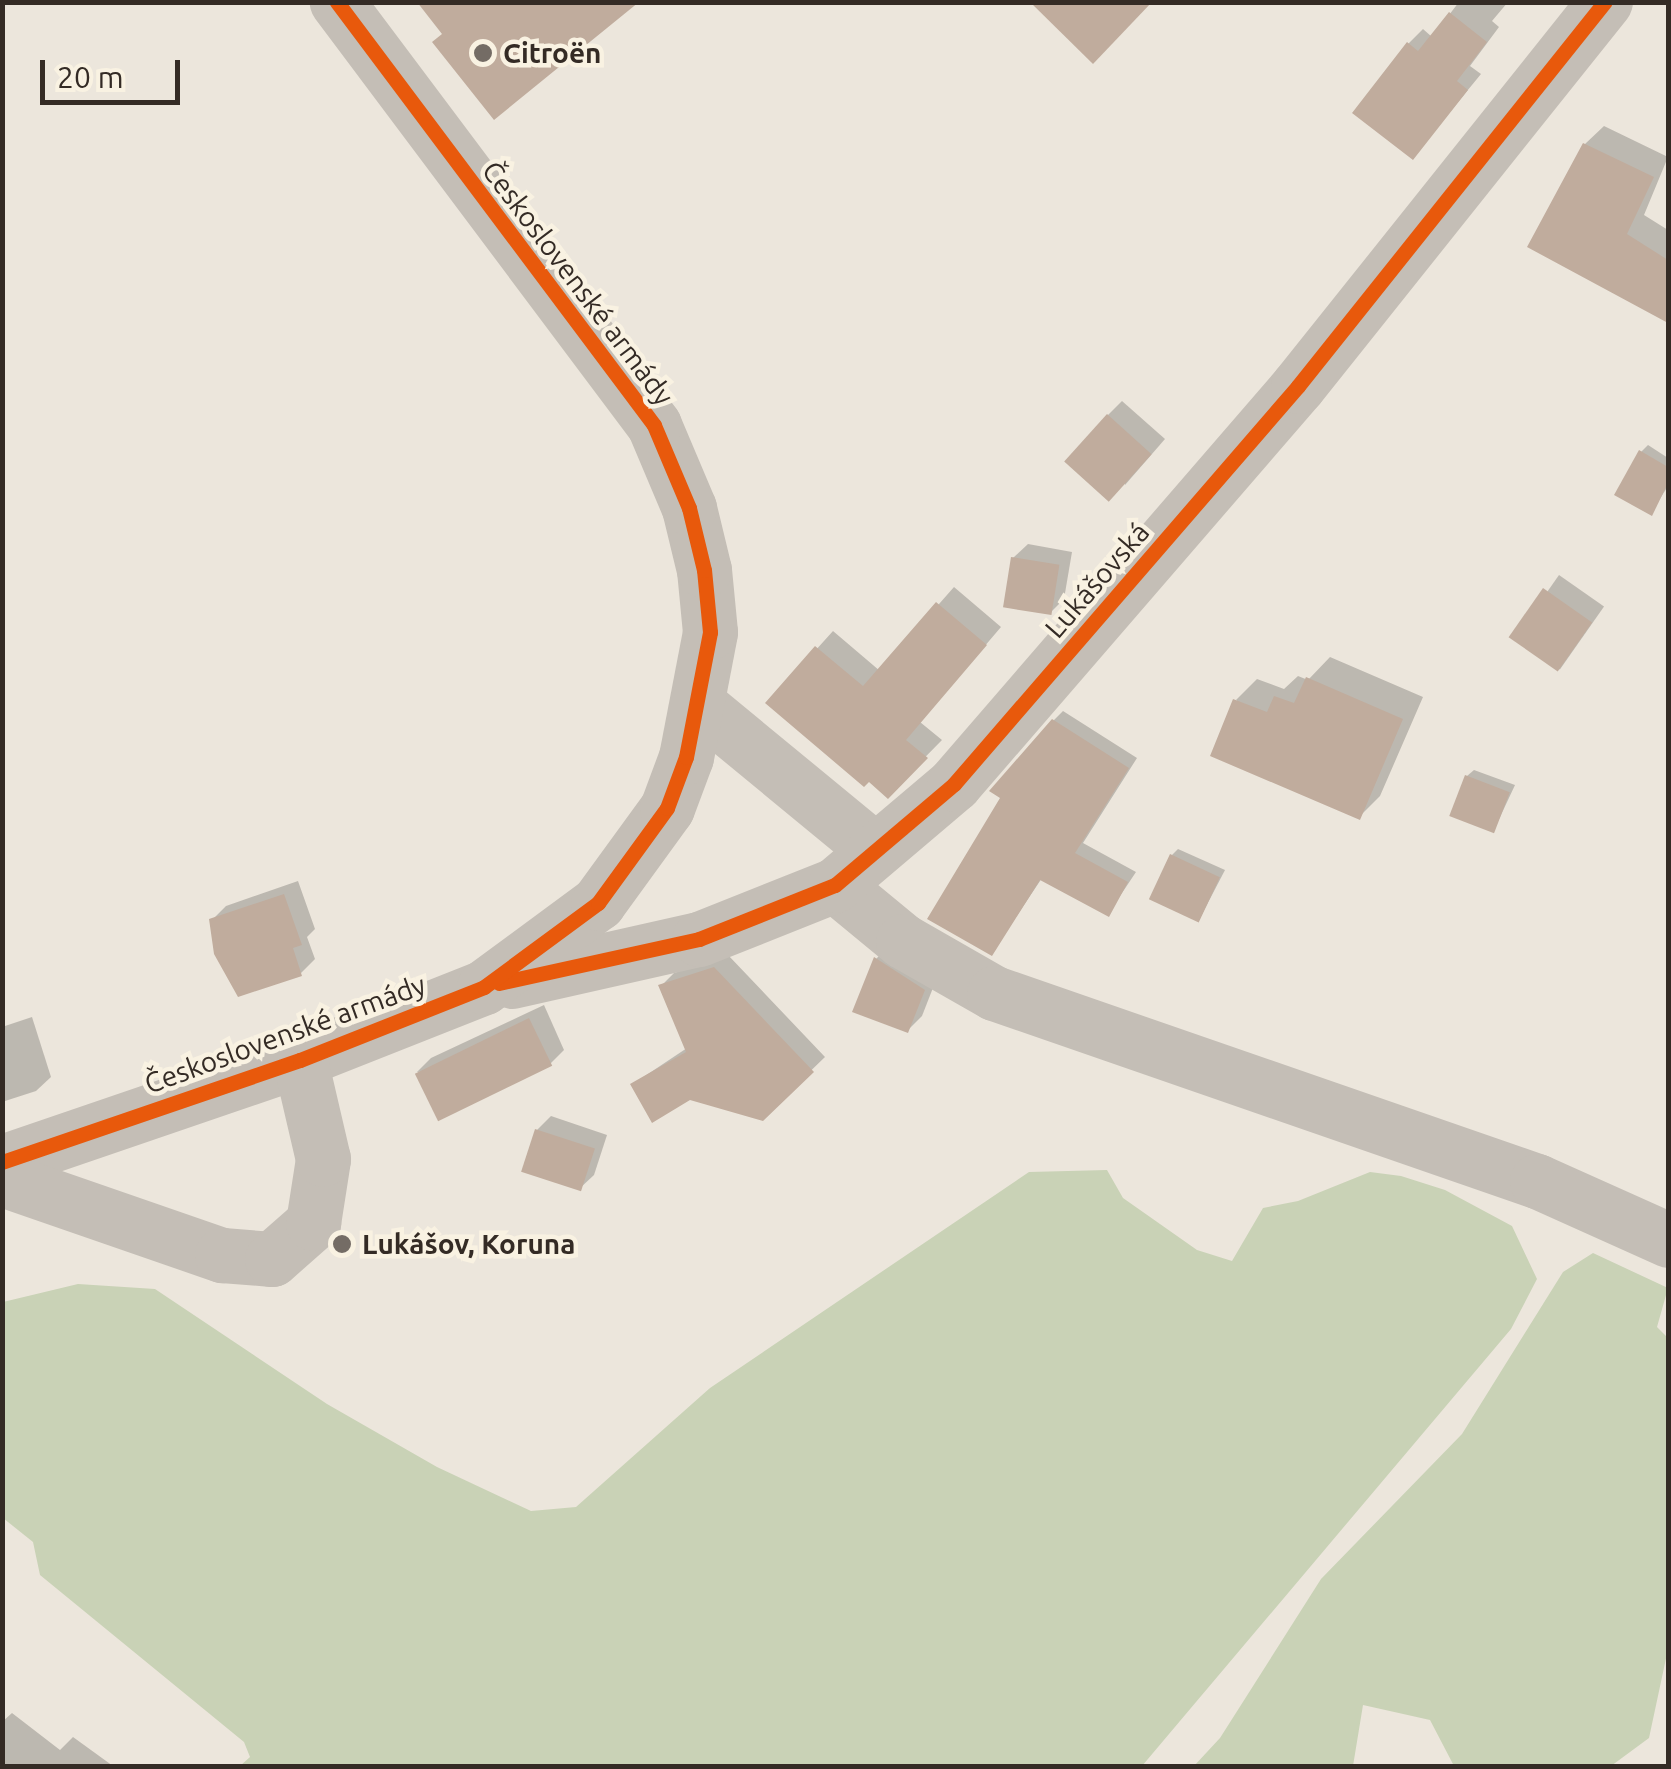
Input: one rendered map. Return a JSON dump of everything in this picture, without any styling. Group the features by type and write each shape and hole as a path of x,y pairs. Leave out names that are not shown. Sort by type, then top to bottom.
{"street":[{"name":"Československé armády","path":"2,1162 300,1060 484,986 555,940 629,865 667,808 699,704 710,632 704,570 689,508 654,425 337,2"},
{"name":"Lukášovská","path":"484,986 699,939 834,886 954,784 1298,386 1605,2"},
{"path":"699,704 876,850"},
{"path":"834,886 903,941 994,993 1537,1182 1668,1240"},
{"path":"2,1180 222,1255 272,1258 313,1224 323,1159 300,1060"}],"green space":[{"path":"1107,1170 1123,1198 1197,1250 1232,1261 1263,1208 1298,1201 1370,1172 1401,1176 1445,1190 1512,1226 1537,1279 1511,1329 1142,1766 240,1766 250,1757 244,1742 40,1575 33,1542 3,1518 3,1302 78,1284 155,1289 327,1404 437,1467 531,1511 576,1507 710,1388 1029,1172"},
{"path":"1593,1253 1668,1288 1657,1327 1668,1338 1668,1649 1649,1738 1611,1766 1454,1766 1430,1720 1363,1705 1353,1766 1194,1766 1220,1738 1321,1579 1462,1434 1563,1272"}],"building":[{"path":"417,2 639,2 494,120 432,42 442,34"},
{"path":"1030,2 1152,2 1093,64"},
{"path":"1449,12 1487,42 1457,81 1468,90 1413,160 1352,113 1407,42 1418,51"},
{"path":"1583,143 1654,177 1627,234 1668,260 1668,323 1527,247"},
{"path":"1107,414 1152,454 1109,502 1064,462"},
{"path":"1639,450 1668,467 1668,483 1652,516 1614,495"},
{"path":"1011,557 1059,565 1051,615 1003,607"},
{"path":"1543,588 1592,622 1558,672 1509,637"},
{"path":"936,602 987,645 906,740 928,758 888,799 869,782 864,787 765,703 815,646 863,686"},
{"path":"1306,677 1403,719 1360,820 1210,756 1233,699 1267,712 1274,696 1294,703"},
{"path":"1052,719 1129,768 1075,853 1128,882 1109,917 1040,880 992,956 927,919 1000,798 989,791"},
{"path":"1465,775 1510,792 1494,833 1449,816"},
{"path":"1170,854 1220,877 1199,923 1149,899"},
{"path":"284,894 302,945 293,948 302,976 238,997 214,954 209,919"},
{"path":"874,957 925,990 908,1033 852,1012"},
{"path":"714,967 814,1072 763,1121 690,1100 652,1123 630,1084 686,1052 658,985"},
{"path":"529,1018 552,1066 438,1121 415,1074"},
{"path":"535,1129 595,1148 581,1191 521,1172"}],"cycle path":[{"path":"2,1162 300,1060 484,987 598,903 667,808 686,757 710,632 704,570 689,508 654,425 337,2"},
{"path":"499,983 699,939 835,885 954,784 1298,386 1605,2"}],"place":[{"name":"Citroën","path":"483,53"},
{"name":"Lukášov, Koruna","path":"342,1244"}]}
